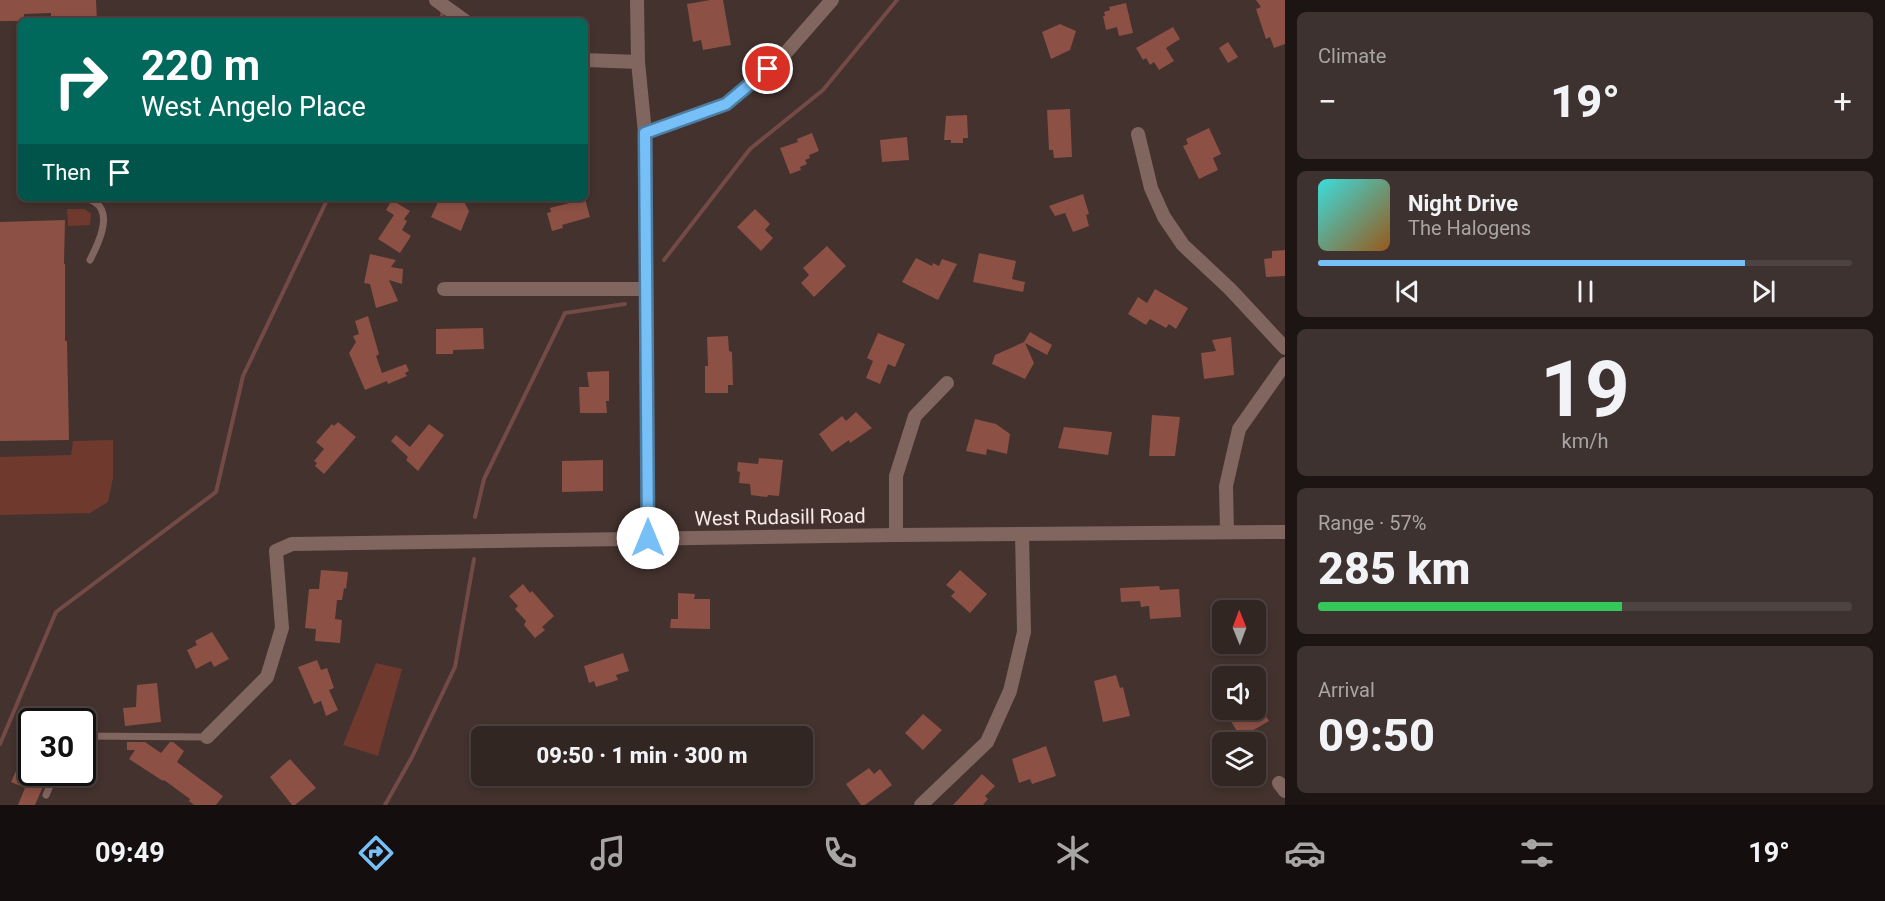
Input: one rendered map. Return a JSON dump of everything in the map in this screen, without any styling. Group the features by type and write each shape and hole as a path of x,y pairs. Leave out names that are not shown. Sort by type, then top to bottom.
{"street":[{"path":"435,0 461,18"},
{"path":"637,0 638,62 645,133 648,538"},
{"path":"645,133 726,104 783,56 832,0"},
{"path":"588,60 638,62"},
{"path":"1138,134 1151,189 1164,217 1183,245 1230,289 1285,348"},
{"path":"444,289 646,289"},
{"path":"1227,532 1226,486 1239,429 1285,364"},
{"path":"896,535 896,476 915,416 947,383"},
{"name":"West Rudasill Road","path":"207,737 267,677 282,628 276,551 292,544 1285,532"},
{"path":"921,805 987,742 1010,691 1024,632 1022,534"}],"lane":[{"path":"90,260 102,236 103,212 93,201"},
{"path":"96,736 207,737"},
{"path":"46,795 50,786"}],"shaded area":[{"path":"67,209 85,209 91,214 90,225 68,226"},
{"path":"113,440 113,478 108,502 90,513 0,515 0,457 71,455 73,441"},
{"path":"376,663 402,669 378,756 343,745"}],"building":[{"path":"0,0 96,0 97,18 51,18 51,13 24,14 24,18 18,18 18,21 0,21"},
{"path":"723,0 731,45 703,50 701,40 693,42 687,4"},
{"path":"1256,0 1285,0 1285,44 1274,48 1270,37 1266,39 1256,9 1261,7"},
{"path":"1126,3 1133,33 1119,36 1117,27 1106,30 1103,16 1105,16 1104,12 1110,10 1109,7"},
{"path":"1060,24 1076,31 1070,50 1051,59 1042,32"},
{"path":"1173,27 1180,39 1166,48 1174,61 1159,70 1154,62 1150,65 1146,58 1143,60 1136,48"},
{"path":"1228,42 1238,57 1228,63 1219,48"},
{"path":"1070,109 1072,157 1054,158 1053,150 1049,150 1047,110"},
{"path":"967,115 968,138 963,138 963,143 951,143 951,140 944,140 946,116"},
{"path":"1209,128 1221,154 1213,158 1218,170 1199,179 1183,146 1188,144 1186,139"},
{"path":"812,133 819,151 809,155 810,158 805,160 807,164 800,167 801,170 790,174 780,148 798,142 797,139"},
{"path":"907,137 909,160 882,162 880,140"},
{"path":"1083,194 1089,214 1086,215 1089,226 1073,232 1065,213 1055,216 1049,206"},
{"path":"394,201 410,211 404,219 407,221 402,230 411,236 400,253 378,239 394,215 386,210"},
{"path":"439,201 464,201 469,211 461,231 431,217"},
{"path":"586,201 590,217 562,225 563,228 552,231 547,213 551,212 550,208"},
{"path":"755,209 770,224 765,230 773,238 761,251 737,227"},
{"path":"65,220 65,341 67,341 69,440 0,441 0,222"},
{"path":"827,246 846,266 814,297 801,283 809,275 803,268"},
{"path":"1285,250 1285,276 1266,277 1264,259 1272,258 1272,251"},
{"path":"979,253 1016,261 1012,279 1025,282 1023,292 973,282"},
{"path":"370,254 396,260 391,267 403,269 402,284 389,280 398,301 376,308 370,284 364,283"},
{"path":"916,258 932,266 933,263 939,266 942,259 957,264 938,300 902,282"},
{"path":"1155,289 1188,308 1176,329 1169,324 1166,328 1150,319 1146,325 1128,314 1138,297 1147,303"},
{"path":"368,316 382,373 406,364 409,371 405,373 407,376 365,390 349,353 356,342 353,336 359,334 355,321"},
{"path":"483,328 484,349 453,350 453,354 436,354 436,329"},
{"path":"1030,332 1052,345 1047,355 1025,343 1034,363 1025,379 992,364 995,355 1024,342"},
{"path":"878,333 905,344 895,367 888,364 880,384 866,378 873,361 867,358"},
{"path":"728,336 729,351 732,352 733,385 728,385 728,393 705,393 705,366 708,366 707,337"},
{"path":"1231,337 1234,375 1204,379 1201,353 1216,351 1212,340"},
{"path":"609,371 607,413 580,413 579,387 589,387 587,372"},
{"path":"856,412 872,428 832,452 819,434 842,416 846,421"},
{"path":"1152,415 1180,417 1175,456 1149,456"},
{"path":"975,419 996,424 1010,434 1007,454 987,449 986,455 966,451"},
{"path":"338,422 356,437 324,474 315,466 317,463 314,461 324,449 316,442 332,424 334,426"},
{"path":"429,424 444,435 418,471 406,460 408,457 391,441 396,435 410,447"},
{"path":"1064,427 1112,432 1108,455 1058,448"},
{"path":"759,458 783,460 779,496 751,495 750,484 739,483 738,462 758,464"},
{"path":"603,460 603,491 562,492 562,461"},
{"path":"321,570 348,572 342,600 337,600 335,619 342,620 340,643 315,641 316,629 305,628 309,589 319,589"},
{"path":"960,570 987,594 970,613 951,596 955,592 946,585"},
{"path":"523,584 554,616 542,627 545,630 535,638 524,625 526,621 515,609 518,606 509,596"},
{"path":"1159,586 1160,590 1179,589 1181,617 1150,619 1149,606 1141,607 1140,601 1121,602 1120,588"},
{"path":"678,593 695,594 694,599 710,599 710,629 670,628 671,619 678,619"},
{"path":"212,632 229,659 214,667 211,661 196,669 187,650 197,645 195,641"},
{"path":"623,653 629,671 616,675 618,680 596,687 594,681 589,683 584,666"},
{"path":"317,660 321,670 327,668 334,688 329,690 338,710 326,716 321,701 314,704 298,667"},
{"path":"1116,675 1120,688 1123,687 1130,716 1103,722 1094,681"},
{"path":"157,683 161,722 125,726 123,708 136,707 137,685"},
{"path":"923,714 942,730 923,750 905,733"},
{"path":"1266,716 1269,721 1253,732 1237,732 1230,720 1266,720"},
{"path":"127,742 145,742 161,753 170,742 173,742 184,751 177,762 223,796 216,805 194,805 189,801 190,799 164,780 129,759 135,750 127,750"},
{"path":"1046,746 1056,776 1032,784 1030,779 1019,783 1012,759"},
{"path":"290,759 316,788 295,805 292,805 270,777"},
{"path":"18,766 18,785 11,782"},
{"path":"869,768 874,774 880,769 892,785 865,805 861,805 846,784"},
{"path":"982,774 995,786 985,796 988,799 983,805 953,805"},
{"path":"20,786 43,786 35,805 18,805 25,788"}],"waterway":[{"path":"664,260 750,149 823,90 897,0"},
{"path":"442,18 443,9"},
{"path":"0,744 56,612 216,492 243,376 327,201"},
{"path":"475,517 484,479 565,313 625,304"},
{"path":"385,805 412,757 455,667 474,559"}],"route":[{"path":"648,538 645,133 726,104 768,69"}]}
